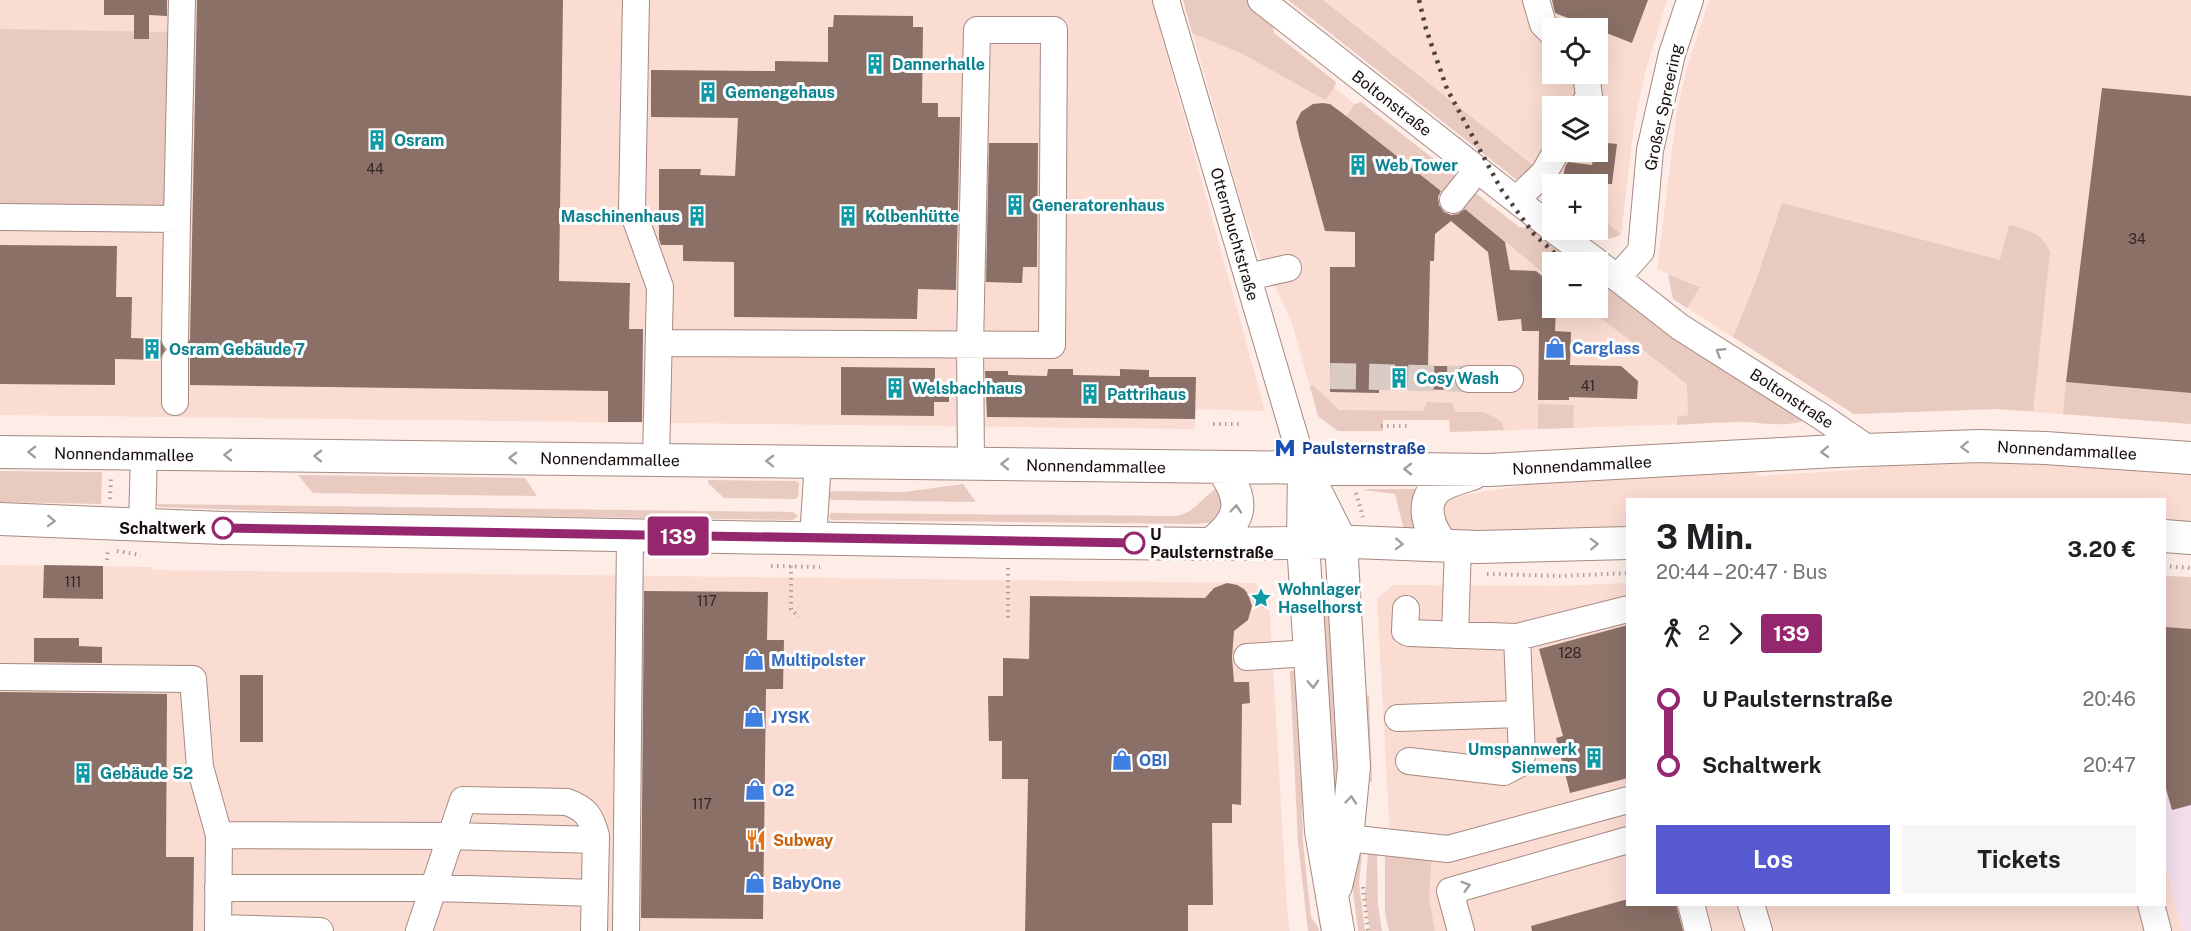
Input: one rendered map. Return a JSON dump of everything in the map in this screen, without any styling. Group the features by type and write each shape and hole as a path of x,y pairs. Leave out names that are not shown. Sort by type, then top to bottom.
{"main road":[{"name":"Nonnendammallee","path":"0,452 1222,468 1507,463 1979,446 2034,447 2191,458"},
{"path":"1453,554 1434,536 1428,521 1428,506 1433,491 1453,480 1507,463"},
{"path":"1211,544 1226,532 1235,518 1238,502 1234,484 1222,468"},
{"path":"1304,468 1341,542 1354,767 1347,838 1333,898"},
{"path":"1304,468 1303,542 1321,831 1338,931"},
{"path":"0,519 223,528 630,535 1211,544 1341,542 1453,554 1525,547 1626,543"},
{"path":"2166,536 2191,538"}],"street":[{"path":"176,402 182,0"},
{"path":"636,0 632,209 660,287 656,460"},
{"name":"Otternbuchtstraße","path":"1166,0 1304,468"},
{"name":"Boltonstraße","path":"1261,0 1542,220"},
{"path":"1536,0 1542,21"},
{"name":"Großer Spreering","path":"1608,266 1641,251 1650,150 1672,54 1690,0"},
{"path":"659,343 970,345 1052,345 1054,30 977,30 970,345 971,464"},
{"path":"1516,200 1544,173 1551,162"},
{"path":"1453,200 1477,170"},
{"path":"0,217 177,219"},
{"name":"Boltonstraße","path":"1567,240 1583,252"},
{"path":"1248,278 1288,268"},
{"name":"Boltonstraße","path":"1608,271 1680,327 1870,450"},
{"path":"1469,379 1510,379"},
{"path":"142,525 144,454"},
{"path":"813,538 818,462"},
{"path":"626,931 630,535"},
{"path":"1453,554 1455,635"},
{"path":"1406,609 1405,631 1516,637 1626,610"},
{"path":"1409,761 1504,772 1519,764 1521,760 1520,714 1516,637"},
{"path":"1247,657 1311,653"},
{"path":"0,678 193,679 200,767 219,835 218,929 320,931"},
{"path":"1398,718 1520,714"},
{"path":"419,931 463,800 567,802 580,807 592,820 596,840 594,931"},
{"path":"1347,838 1448,849 1626,801"},
{"path":"219,835 451,836 596,840"},
{"path":"1461,931 1450,891 1626,841"},
{"path":"218,888 434,888 595,893"},
{"path":"1692,906 1698,931"},
{"path":"1752,906 1758,931"},
{"path":"2152,906 2158,931"}],"path":[{"path":"1213,424 1240,424"},
{"path":"1381,426 1407,426"},
{"path":"107,560 112,453"},
{"path":"1356,492 1365,521"},
{"path":"1453,554 1515,576 1626,573"},
{"path":"791,566 790,609 799,617"},
{"path":"2166,566 2191,568"},
{"path":"1008,568 1008,620"}],"shaded area":[{"path":"0,0 1152,0 1265,411 1196,409 1195,429 0,415"},
{"path":"1183,0 1200,0 1324,99 1334,88 1355,104 1346,116 1542,272 1542,318 1600,318 1665,368 1747,422 1450,432 1449,420 1383,420 1383,431 1338,431 1318,416 1291,320 1258,251 1243,209"},
{"path":"1183,0 1248,0 1272,19 1274,33 1336,82 1334,88 1325,100 1243,54 1192,33"},
{"path":"1288,0 1323,0 1538,169 1522,184"},
{"path":"1323,0 1667,0 1645,73 1634,126 1621,234 1608,223 1608,174 1545,174"},
{"path":"1709,0 2191,0 2191,424 1996,409 1854,414 1687,308 1699,286 1657,269 1677,111 1686,71"},
{"path":"0,29 170,32 167,209 0,207"},
{"path":"1361,102 1458,178 1445,194 1346,116 1355,104"},
{"path":"1473,191 1519,227 1537,229 1542,233 1542,240 1551,240 1567,252 1542,252 1542,272 1461,206"},
{"path":"1782,203 2000,260 2009,225 2028,230 2038,236 2050,252 2033,411 1996,409 1854,414 1733,337 1756,281"},
{"path":"1608,223 1621,234 1608,239"},
{"path":"1668,274 1700,287 1687,308 1673,299"},
{"path":"1608,283 1809,419 1786,424 1721,422 1677,425 1677,417 1688,415 1687,384 1600,318 1608,318"},
{"path":"2066,382 2191,393 2191,424 2063,414"},
{"path":"1310,386 1314,386 1339,410 1423,411 1427,402 1452,403 1455,412 1484,412 1502,422 1504,430 1450,432 1449,420 1383,420 1383,431 1338,431 1318,416"},
{"path":"1538,404 1574,405 1573,428 1538,429"},
{"path":"1926,457 2191,467 2191,528 2166,526 2166,498 1626,498 1626,532 1448,531 1440,509 1445,500 1457,496 1582,476 1747,466 1757,476 1856,470"},
{"path":"0,471 102,472 101,504 0,502"},
{"path":"298,475 525,478 537,496 313,493"},
{"path":"708,480 796,481 799,483 798,497 795,499 724,498 708,483"},
{"path":"963,484 976,502 832,500 829,498 830,492 833,491 904,492"},
{"path":"1217,488 1222,495 1221,511 1214,517 1215,522 1196,524 831,520 829,516 831,513 1176,516 1188,512"},
{"path":"1420,489 1421,533 1405,534 1395,494 1363,490"},
{"path":"156,504 793,512 798,516 793,520 359,514 159,507"},
{"path":"0,565 151,567 151,570 1255,583 1269,598 1290,931 0,931"},
{"path":"2166,576 2191,577 2191,931 2183,931 2166,869"},
{"path":"2166,576 2191,577 2191,629 2166,627"},
{"path":"1626,583 1626,906 2166,906 2166,869 2183,931 1435,931 1429,897 1434,839 1390,838 1377,599 1393,585 1556,586"},
{"path":"1318,594 1329,594 1340,790 1334,830"},
{"path":"1301,670 1308,799 1302,806 1303,842 1311,917 1319,931 1308,931 1298,843 1290,671"},
{"path":"1369,695 1372,782 1366,782 1363,696"},
{"path":"1368,850 1377,853 1378,905 1382,931 1370,931 1365,897"},
{"path":"1355,854 1362,855 1359,883 1365,931 1358,931 1352,882"},
{"path":"1385,854 1432,858 1429,897 1435,931 1389,931 1385,913"}],"building":[{"path":"104,0 167,0 167,16 149,15 149,39 134,39 134,15 104,15"},
{"name":"Osram","path":"197,0 563,0 559,281 630,283 629,329 643,329 642,422 608,422 608,391 190,385 190,359 185,350 190,339"},
{"path":"1552,0 1648,0 1632,43 1608,34 1608,18 1568,18 1555,13"},
{"name":"Kolbenhütte","path":"834,15 913,16 913,27 923,27 922,103 938,103 938,117 960,117 956,290 918,289 917,319 734,317 734,262 683,261 683,245 661,245 659,239 659,169 701,169 700,175 735,176 738,118 651,117 651,70 775,71 775,61 828,62 828,27 833,27"},
{"path":"2102,88 2191,96 2191,393 2066,382"},
{"path":"1313,104 1330,104 1441,191 1438,197 1439,205 1444,212 1451,215 1458,214 1465,209 1505,242 1510,270 1536,271 1542,276 1542,318 1556,318 1555,331 1571,332 1570,365 1621,366 1638,381 1637,399 1569,397 1569,400 1538,400 1539,331 1522,331 1521,319 1498,321 1488,252 1451,221 1435,234 1434,261 1430,261 1428,366 1461,366 1454,378 1460,390 1379,389 1379,393 1330,392 1330,267 1355,267 1355,232 1325,231 1296,122 1301,112"},
{"name":"Generatorenhaus","path":"989,143 1038,143 1037,267 1023,267 1022,283 986,282"},
{"path":"1608,143 1617,144 1612,184 1608,184 1608,174 1564,174 1568,162 1592,165 1592,162 1608,162"},
{"path":"0,245 117,246 116,297 132,297 131,338 160,339 165,350 160,360 115,359 115,385 0,384"},
{"name":"Welsbachhaus","path":"841,367 935,368 935,383 949,383 949,402 934,402 934,416 841,415"},
{"name":"Pattrihaus","path":"1048,369 1073,369 1073,375 1120,376 1120,369 1149,370 1149,377 1196,377 1195,419 987,417 985,371 1008,371 1008,375 1047,376"},
{"path":"44,565 103,566 103,599 43,598"},
{"name":"OBI","path":"1227,583 1244,589 1252,606 1248,620 1234,631 1232,657 1234,682 1249,682 1250,703 1242,704 1241,805 1232,804 1232,823 1212,823 1213,905 1188,905 1188,931 1025,931 1028,779 1002,779 1002,741 989,741 988,696 1003,696 1003,658 1029,659 1030,596 1205,598 1214,588"},
{"path":"644,591 768,592 767,640 784,640 783,689 766,689 763,919 641,918"},
{"path":"1626,626 1626,779 1570,793 1556,738 1563,736 1539,649"},
{"path":"2166,627 2191,629 2191,805 2172,810 2166,789"},
{"path":"34,638 79,638 79,646 102,647 102,663 34,662"},
{"path":"240,675 263,675 263,742 240,742"},
{"name":"Gebäude 52","path":"0,692 167,694 166,857 194,857 193,931 0,931"},
{"path":"1626,900 1626,906 1677,906 1683,931 1532,931 1531,926"}],"tunnel":[{"path":"1330,376 1469,379"}],"railway":[{"path":"1419,0 1426,29 1447,89 1501,189 1533,233 1553,252"}],"bus line":[{"name":"139","path":"223,528 1134,543"}],"place":[{"name":"Dannerhalle","path":"875,64"},
{"name":"Gemengehaus","path":"708,92"},
{"name":"Osram","path":"377,140"},
{"name":"Web Tower","path":"1358,165"},
{"name":"Generatorenhaus","path":"1015,205"},
{"name":"Maschinenhaus","path":"697,216"},
{"name":"Kolbenhütte","path":"848,216"},
{"name":"Carglass","path":"1555,348"},
{"name":"Osram Gebäude 7","path":"152,349"},
{"name":"Cosy Wash","path":"1399,378"},
{"name":"Welsbachhaus","path":"895,388"},
{"name":"Pattrihaus","path":"1090,394"},
{"name":"Paulsternstraße","path":"1285,448"},
{"name":"Schaltwerk","path":"223,528"},
{"name":"U Paulsternstraße","path":"1134,543"},
{"name":"Wohnlager Haselhorst","path":"1261,598"},
{"name":"Multipolster","path":"754,660"},
{"name":"JYSK","path":"754,717"},
{"name":"Umspannwerk Siemens","path":"1594,758"},
{"name":"OBI","path":"1122,760"},
{"name":"Gebäude 52","path":"83,773"},
{"name":"O2","path":"755,790"},
{"name":"Subway","path":"756,840"},
{"name":"BabyOne","path":"755,883"}]}
